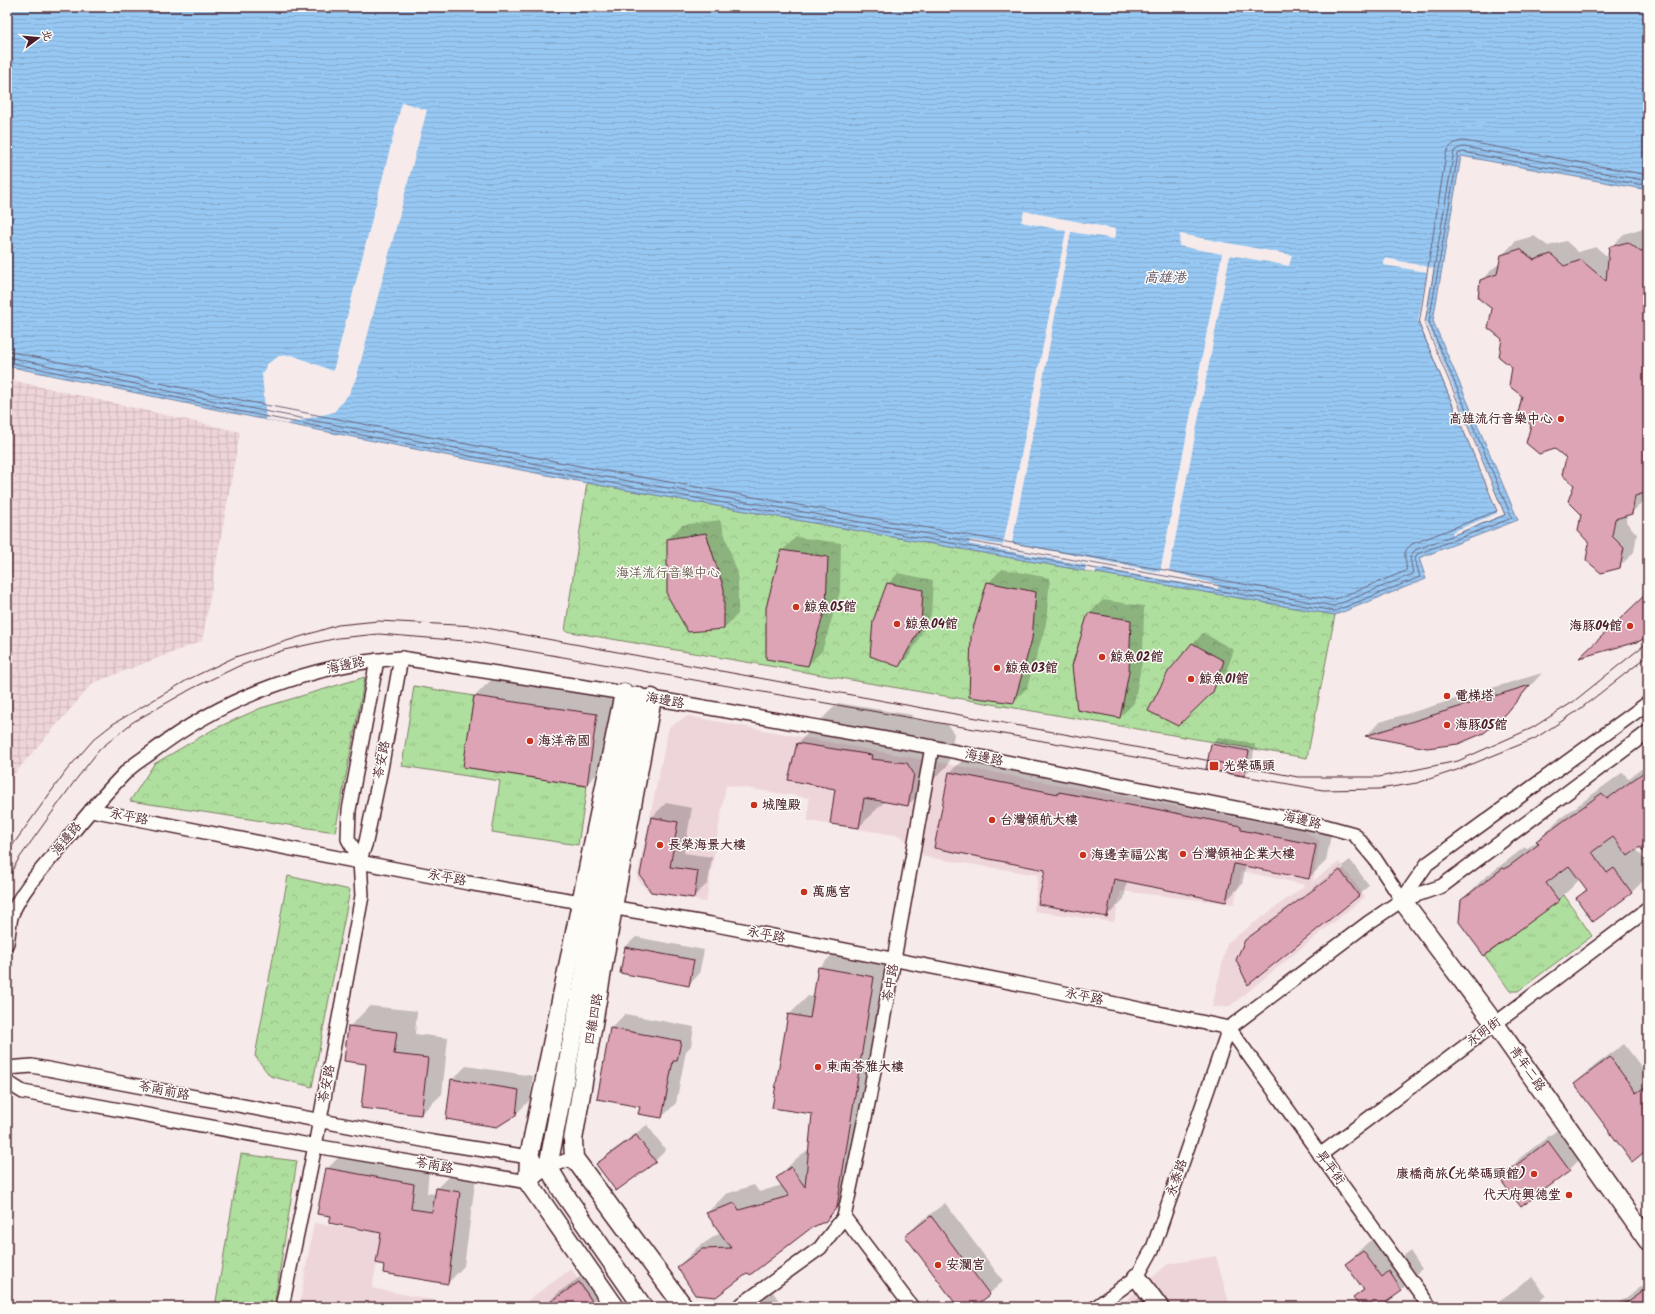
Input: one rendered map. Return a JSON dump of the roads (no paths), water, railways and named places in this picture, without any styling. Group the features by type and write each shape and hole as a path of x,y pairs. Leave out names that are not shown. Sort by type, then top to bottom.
{"street":[{"name":"海邊路","path":"7,943 12,915 20,898 91,810 129,769 171,738 213,712 262,690 339,667 377,660 401,658 638,696 932,747 1326,826 1354,834 1375,859 1402,900"},
{"name":"苓安路","path":"282,1307 320,1121 362,896 360,860 366,842 401,658"},
{"name":"苓安路","path":"360,860 348,839 349,810 377,660"},
{"name":"四維四路","path":"548,1167 638,696"},
{"name":"四維四路","path":"528,1182 529,1157 598,904 638,696"},
{"path":"1402,900 1426,864 1648,703"},
{"path":"1229,1028 1368,923 1402,900 1442,886 1648,732"},
{"name":"苓中路","path":"738,1307 820,1248 844,1217 869,1099 932,747"},
{"name":"永平路","path":"91,810 360,860 468,882 598,904 895,960 1229,1028"},
{"name":"青年二路","path":"1402,900 1495,1024 1648,1241"},
{"name":"四維四路","path":"574,1158 573,1140 598,904"},
{"name":"永明街","path":"1320,1155 1648,909"},
{"name":"昇平街","path":"1229,1028 1430,1307"},
{"name":"永泰路","path":"1096,1307 1137,1277 1153,1248 1229,1028"},
{"name":"苓南前路","path":"7,1068 32,1066 320,1121"},
{"name":"苓南前路","path":"7,1082 23,1092 315,1146"},
{"name":"苓南路","path":"320,1121 529,1157 548,1167"},
{"name":"苓南路","path":"315,1146 528,1182"},
{"path":"615,1307 528,1182 548,1167 574,1158 684,1307"},
{"path":"548,1167 563,1192 643,1307"},
{"path":"844,1217 912,1307"},
{"path":"1137,1277 1159,1307"}],"water":[{"name":"高雄港","path":"7,7 1648,7 1648,190 1461,156 1433,321 1518,520 1419,558 1426,579 1335,615 587,483 252,417 7,366"}],"tram line":[{"path":"7,853 66,771 94,739 113,724 189,679 235,657 338,625 378,621 476,626 1298,777 1379,777 1458,761 1532,728 1573,702 1648,642"},
{"path":"7,881 18,860 74,782 100,749 133,722 193,688 239,666 284,650 338,638 379,634 477,642 1323,790 1379,789 1417,783 1460,769 1534,739 1576,712 1648,656"}],"place":[{"name":"高雄流行音樂中心","path":"1561,419"},
{"name":"鯨魚05館","path":"796,607"},
{"name":"鯨魚04館","path":"897,624"},
{"name":"海豚04館","path":"1630,626"},
{"name":"鯨魚02館","path":"1102,657"},
{"name":"鯨魚03館","path":"997,668"},
{"name":"鯨魚01館","path":"1191,679"},
{"name":"電梯塔","path":"1447,696"},
{"name":"海豚05館","path":"1447,725"},
{"name":"海洋帝國","path":"530,741"},
{"name":"光榮碼頭","path":"1214,766"},
{"name":"城隍殿","path":"754,805"},
{"name":"台灣領航大樓","path":"992,820"},
{"name":"長榮海景大樓","path":"660,845"},
{"name":"台灣領袖企業大樓","path":"1183,854"},
{"name":"海邊幸福公寓","path":"1083,855"},
{"name":"萬應宮","path":"804,892"},
{"name":"東南苓雅大樓","path":"818,1067"},
{"name":"康橋商旅(光榮碼頭館)","path":"1534,1174"},
{"name":"代天府興德堂","path":"1569,1195"},
{"name":"安瀾宮","path":"938,1265"}],"park label":[{"name":"海洋流行音樂中心","path":"668,573"}]}
